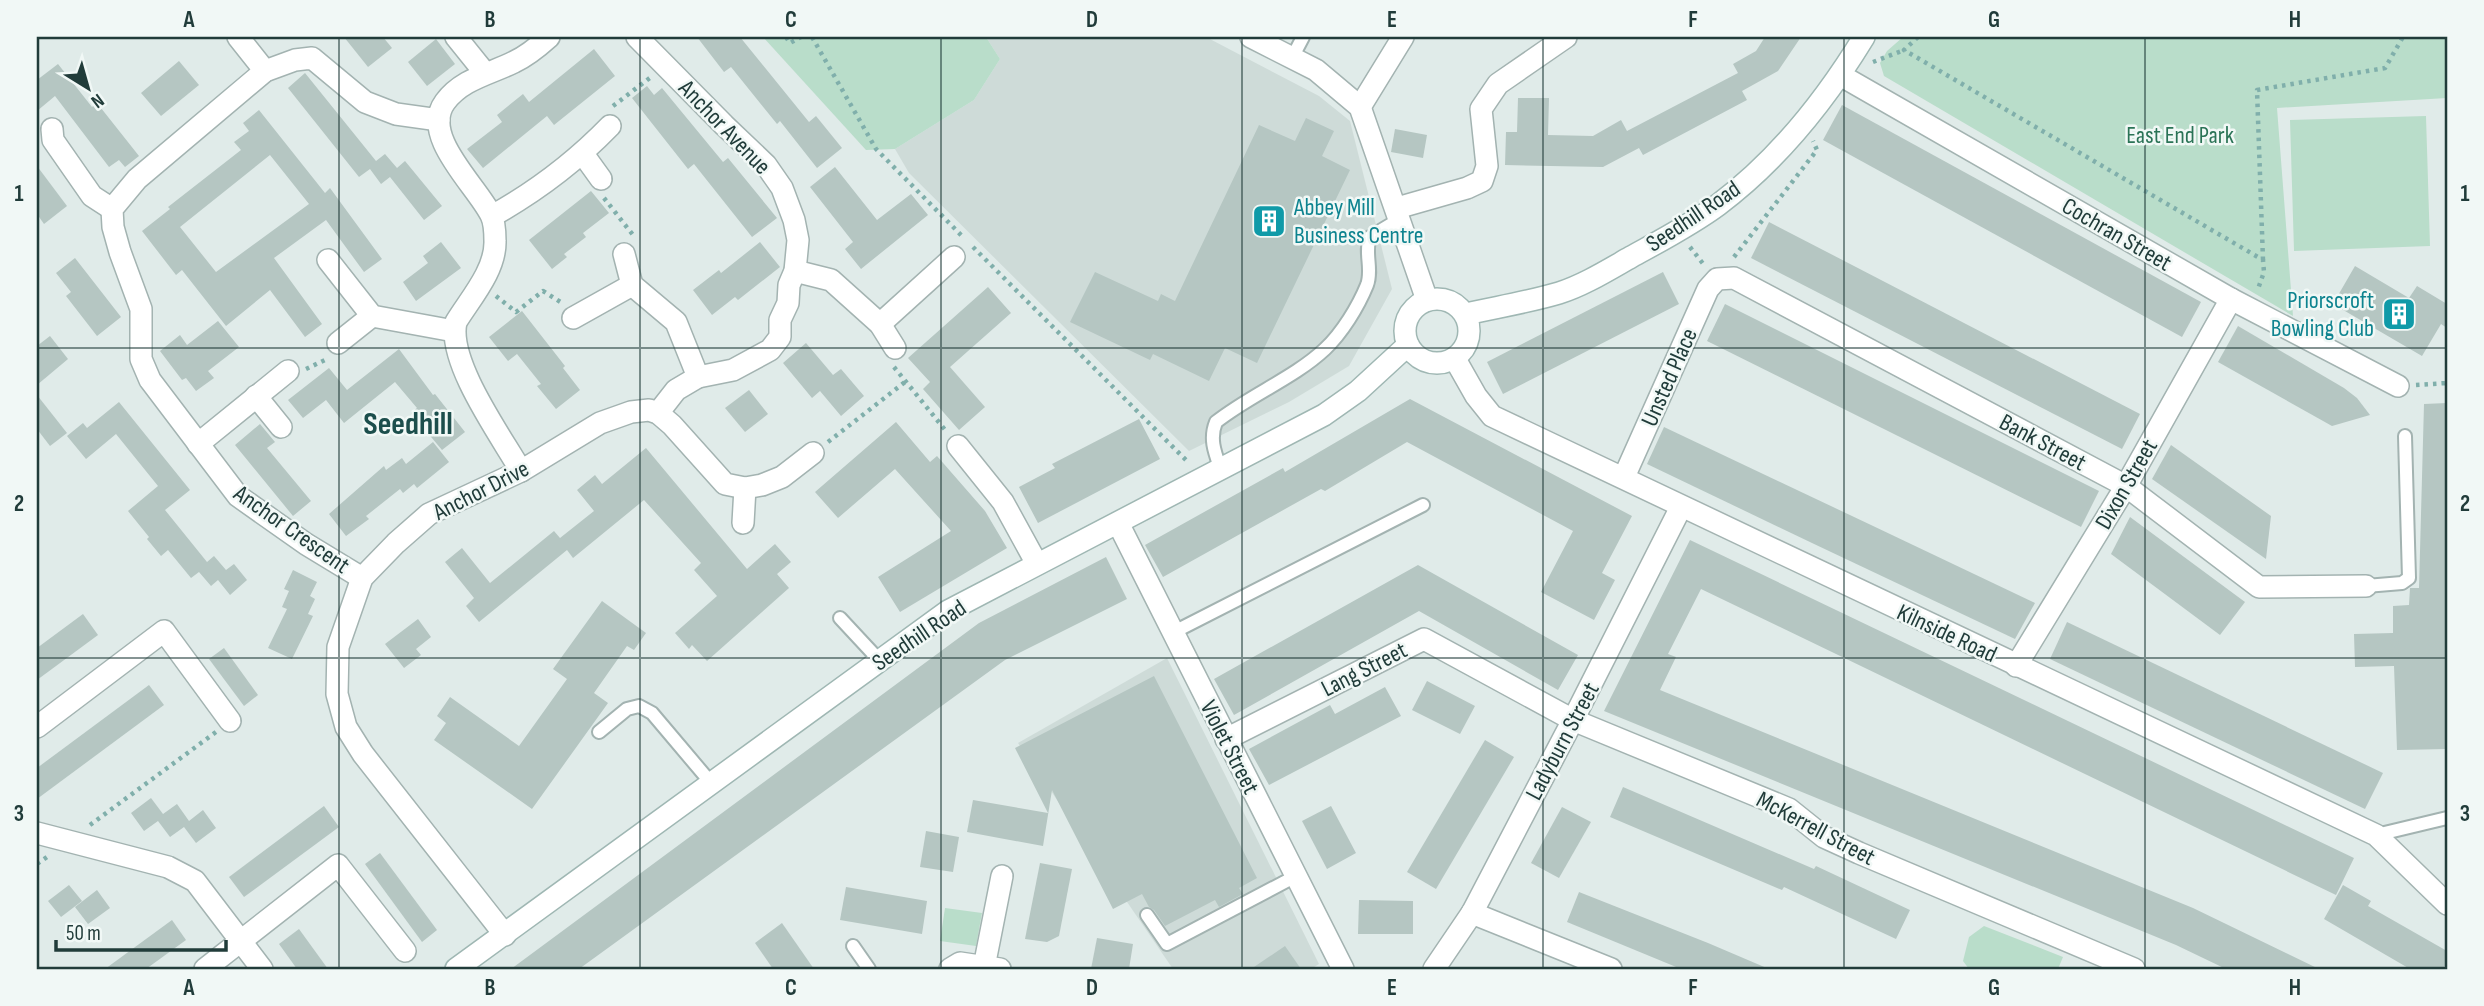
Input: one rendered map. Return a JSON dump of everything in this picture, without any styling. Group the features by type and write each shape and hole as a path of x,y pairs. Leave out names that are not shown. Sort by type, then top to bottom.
{"street":[{"path":"238,37 265,71"},
{"path":"456,37 485,73"},
{"path":"522,471 471,386 457,355 454,331 456,323 491,264 495,243 492,216 445,148 439,120 444,103 460,87 485,73 515,62 549,37"},
{"name":"Anchor Avenue","path":"638,37 766,165 782,188 794,220 797,240 795,271 789,285 788,303 780,320 780,337 769,350 733,370 698,377 676,390 658,413"},
{"path":"1251,37 1316,70 1360,107 1427,300"},
{"path":"1360,107 1403,37"},
{"path":"1399,214 1482,180 1488,166 1481,109 1498,84 1566,37"},
{"name":"Seedhill Road","path":"1466,314 1561,292 1593,278 1677,232 1718,205 1769,161 1805,121 1840,75 1864,37"},
{"path":"52,129 53,140 92,196 112,209 137,179 265,71 295,60 312,58 365,102 397,114 439,120"},
{"name":"Cochran Street","path":"1840,75 2231,299 2398,386"},
{"path":"492,216 530,195 583,154 610,126"},
{"path":"583,154 601,179"},
{"name":"Anchor Crescent","path":"112,209 113,227 120,252 141,309 141,359 150,380 238,496 306,544 362,578"},
{"path":"624,254 632,285 677,322 698,377"},
{"path":"880,324 954,257"},
{"path":"328,260 372,316 454,331"},
{"path":"795,271 831,280 880,324 895,348"},
{"name":"Bank Street","path":"1717,279 1734,278 2126,486 2259,587 2366,586"},
{"name":"Unsted Place","path":"1624,477 1708,289 1717,279"},
{"path":"573,318 632,285"},
{"path":"1438,298 1452,301 1466,314 1470,325 1469,340 1455,359 1432,363 1416,356 1408,345 1405,334 1408,316 1427,300 1438,298"},
{"name":"Dixon Street","path":"2017,666 2126,486 2231,299"},
{"path":"338,343 372,316"},
{"name":"Seedhill Road","path":"456,969 948,611 1324,415 1358,391 1408,345"},
{"name":"Kilnside Road","path":"1455,359 1476,396 1492,416 2376,835 2447,904"},
{"path":"198,444 288,371"},
{"path":"257,396 281,427"},
{"name":"Anchor Drive","path":"505,935 363,754 346,727 337,694 338,647 362,578 429,514 522,471 600,423 631,412 649,410 658,413"},
{"path":"658,413 725,484 745,488 762,485 782,477 813,453"},
{"path":"958,446 1003,502 1037,564"},
{"path":"743,523 745,488"},
{"name":"Ladyburn Street","path":"1433,969 1472,913 1681,507"},
{"name":"Violet Street","path":"1118,523 1343,969"},
{"path":"37,727 164,631 230,721"},
{"name":"Lang Street","path":"1226,739 1424,639 1573,720"},
{"name":"McKerrell Street","path":"1573,720 1789,809 1825,837 1859,853 2134,969"},
{"path":"37,833 168,867 184,874 195,881 261,969"},
{"path":"205,969 338,865 405,951"},
{"path":"950,969 960,963 992,968 1002,876"},
{"path":"1472,913 1611,969"}],"lane":[{"path":"1292,58 1303,37"},
{"path":"1213,475 1212,432 1216,422 1327,347 1356,307 1368,283 1370,274 1367,251 1370,237 1399,214"},
{"path":"2366,586 2402,583 2409,578 2404,436"},
{"path":"1172,633 1423,505"},
{"path":"841,618 880,661"},
{"path":"599,732 627,709 639,706 652,713 712,784"},
{"path":"2376,835 2447,818"},
{"path":"1147,915 1167,944 1296,876"},
{"path":"853,946 869,969"}],"path":[{"path":"786,37 790,43 800,37"},
{"path":"812,37 876,149 1213,475"},
{"path":"1919,37 1905,50 2263,260"},
{"path":"2231,299 2257,291 2264,272 2257,90 2385,68 2403,37"},
{"path":"610,126 602,115 665,65"},
{"path":"1677,232 1717,279 1817,150 1805,121"},
{"path":"601,179 598,191 634,237 624,254"},
{"path":"480,284 516,312 543,291 558,299 573,318"},
{"path":"288,371 300,372 335,356 338,343"},
{"path":"813,453 905,382 958,446"},
{"path":"2398,386 2447,383"},
{"path":"37,864 230,721"}],"shaded area":[{"path":"986,37 1206,37 1319,96 1350,121 1392,289 1349,366 1289,402 1189,451 909,173 895,149 974,100 1000,59"},
{"path":"1167,658 1319,964 1311,969 1173,969 1018,743"}],"green space":[{"path":"763,37 986,37 1000,59 974,100 895,149 866,150"},
{"name":"East End Park","path":"1903,37 2447,37 2447,98 2277,108 2293,316 1884,76 1880,63 1887,51"},
{"path":"2426,116 2430,246 2294,251 2290,120"},
{"path":"945,908 982,913 976,946 940,941"},
{"path":"1984,926 2063,957 2058,969 1969,969 1963,961 1969,937"}],"building":[{"path":"344,37 383,37 392,48 368,67"},
{"path":"697,37 740,37 809,122 816,116 842,148 817,168 780,121 777,124 731,67 724,72"},
{"path":"1765,37 1801,37 1778,71 1742,91 1747,100 1643,155 1639,148 1603,167 1505,165 1506,132 1517,132 1518,98 1549,98 1548,135 1593,136 1621,120 1627,131 1738,73 1733,64 1756,51"},
{"path":"436,39 455,64 427,86 408,62"},
{"path":"594,49 615,76 554,125 547,116 483,168 467,149 502,122 497,115 523,94 529,102"},
{"path":"179,61 199,85 161,116 141,93"},
{"path":"58,64 92,107 97,103 139,156 125,167 119,160 109,167 55,96 37,111 37,80"},
{"path":"305,73 376,161 385,154 397,168 405,161 442,206 424,220 390,177 381,184 370,169 359,177 288,88"},
{"path":"647,86 654,95 662,88 723,162 728,158 777,218 752,237 694,164 688,169 632,98"},
{"path":"1842,105 2201,302 2182,337 1823,140"},
{"path":"259,110 325,193 330,188 382,259 364,272 326,220 274,258 322,324 305,337 270,290 226,326 182,270 176,275 142,231 170,209 168,207 241,150 234,142 249,131 243,123","holes":["270,155 309,204 216,272 180,227"]},
{"name":"Abbey Mill Business Centre","path":"1306,118 1334,131 1322,156 1350,170 1257,363 1225,348 1209,381 1153,354 1150,360 1070,322 1095,272 1158,301 1161,294 1175,301 1259,125 1295,141"},
{"path":"1395,129 1427,135 1423,158 1391,152"},
{"path":"37,166 67,206 44,224 37,214"},
{"path":"835,167 877,220 911,194 928,215 861,269 845,249 853,242 810,187"},
{"path":"591,191 609,213 583,233 586,237 564,254 567,257 552,269 529,240"},
{"path":"1769,222 2140,414 2122,449 1751,258"},
{"path":"441,242 461,268 416,301 403,282 428,263 423,256"},
{"path":"760,242 780,267 738,300 735,297 712,315 693,290 719,270 721,273"},
{"path":"75,258 121,317 97,336 66,296 71,292 56,273"},
{"name":"Priorscroft Bowling Club","path":"2355,266 2409,298 2417,286 2447,304 2447,328 2441,324 2422,356 2333,304"},
{"path":"1663,272 1679,304 1503,394 1487,362"},
{"path":"988,287 1011,313 950,367 985,407 959,430 923,389 930,382 908,358"},
{"path":"1725,304 2099,491 2081,527 1707,341"},
{"path":"522,311 565,366 563,368 580,390 556,409 537,386 541,384 517,354 508,361 489,337"},
{"path":"218,321 239,347 208,371 214,378 196,391 186,378 182,380 160,351 180,335 187,345"},
{"path":"2238,326 2344,388 2357,398 2370,415 2332,426 2218,362"},
{"path":"50,336 68,359 37,385 37,346"},
{"path":"806,343 833,375 841,369 864,396 841,416 820,391 812,398 783,363"},
{"path":"399,349 465,432 442,450 411,413 417,408 395,382 344,423 326,400 303,418 288,400 329,368 347,390"},
{"path":"749,390 768,414 745,432 725,408"},
{"path":"37,395 67,433 50,446 37,429"},
{"path":"1410,399 1632,516 1602,573 1615,580 1594,620 1541,592 1573,531 1407,442 1325,491 1321,489 1163,577 1145,545 1283,468 1285,472"},
{"path":"119,402 190,490 165,510 207,562 214,556 226,570 234,564 247,580 230,595 218,580 211,586 199,572 191,578 168,550 161,556 147,539 149,537 128,511 158,486 116,434 86,459 67,436 83,423 87,428"},
{"path":"2447,403 2447,749 2397,750 2394,666 2355,667 2354,634 2393,633 2393,606 2409,605 2410,588 2419,588 2424,404"},
{"path":"1139,419 1160,459 1038,523 1019,487 1055,468 1052,464"},
{"path":"896,422 930,462 937,456 985,511 1007,548 900,612 878,577 951,531 895,469 838,518 815,492"},
{"path":"260,424 275,442 267,448 311,501 293,516 235,445"},
{"path":"1664,427 2035,603 2015,639 1812,543 1647,464"},
{"path":"433,442 449,462 417,488 414,484 403,493 400,489 366,516 369,519 346,536 329,514 384,466 386,470 402,458 406,464"},
{"path":"2171,445 2271,516 2266,559 2152,479"},
{"path":"646,448 747,569 775,544 791,562 777,574 789,588 707,661 692,645 689,649 675,633 717,596 694,570 701,563 644,500 573,558 567,550 479,622 466,606 474,598 445,562 462,548 490,583 554,531 560,538 594,511 577,490 595,475 602,484"},
{"path":"2130,517 2245,602 2220,635 2111,554"},
{"path":"1690,540 2354,858 2336,895 1701,589 1668,654 1676,657 1660,690 2193,908 2319,969 2226,969 2176,945 1604,711"},
{"path":"1106,557 1127,599 1005,660 579,969 511,969 979,623"},
{"path":"1418,565 1578,655 1558,690 1419,611 1234,715 1214,679"},
{"path":"293,570 317,582 310,596 315,599 308,614 313,616 292,659 268,648 287,609 282,607 289,591 284,589"},
{"path":"602,601 646,633 634,650 627,646 594,693 608,703 532,809 434,740 446,723 437,716 450,697 519,746 567,679 553,669"},
{"path":"83,614 98,635 37,680 37,648"},
{"path":"418,619 431,637 416,649 421,655 404,668 385,644"},
{"path":"2067,622 2383,773 2365,809 2050,659"},
{"path":"224,648 258,695 244,706 209,659"},
{"path":"1154,676 1257,878 1239,888 1243,894 1219,907 1215,900 1165,926 1142,894 1113,909 1052,790 1043,846 967,832 973,800 1048,813 1015,748"},
{"path":"1427,681 1475,706 1460,734 1412,710"},
{"path":"149,685 164,705 37,799 37,768"},
{"path":"1385,687 1401,716 1269,785 1249,749 1330,705 1335,714"},
{"path":"1485,740 1514,757 1436,889 1407,872"},
{"path":"1623,787 1814,869 1816,866 1910,910 1896,939 1784,887 1782,890 1610,817"},
{"path":"151,798 163,814 177,804 189,821 203,810 216,828 196,843 184,827 170,837 158,821 144,831 131,813"},
{"path":"324,806 339,827 244,897 229,877"},
{"path":"1331,806 1356,853 1327,869 1302,821"},
{"path":"1562,807 1591,822 1559,878 1531,863"},
{"path":"926,831 959,837 953,872 920,867"},
{"path":"380,853 437,930 422,942 365,864"},
{"path":"1040,863 1072,869 1059,936 1047,942 1025,939"},
{"path":"69,885 82,901 61,917 48,901"},
{"path":"2343,885 2371,901 2368,906 2447,951 2447,962 2443,969 2410,969 2324,919"},
{"path":"846,887 927,901 922,934 840,920"},
{"path":"97,890 110,908 88,924 75,907"},
{"path":"1579,892 1769,969 1681,969 1567,922"},
{"path":"1359,900 1413,901 1413,934 1358,934"},
{"path":"172,920 186,940 146,969 105,969"},
{"path":"782,923 814,969 773,969 755,943"},
{"path":"299,929 328,969 297,969 279,944"},
{"path":"1097,938 1133,944 1129,969 1091,969"},
{"path":"1285,946 1301,969 1251,969"}],"place":[{"name":"Abbey Mill Business Centre","path":"1269,221"},
{"name":"Priorscroft Bowling Club","path":"2399,314"}],"district":[{"name":"Seedhill","path":"408,423"}]}
